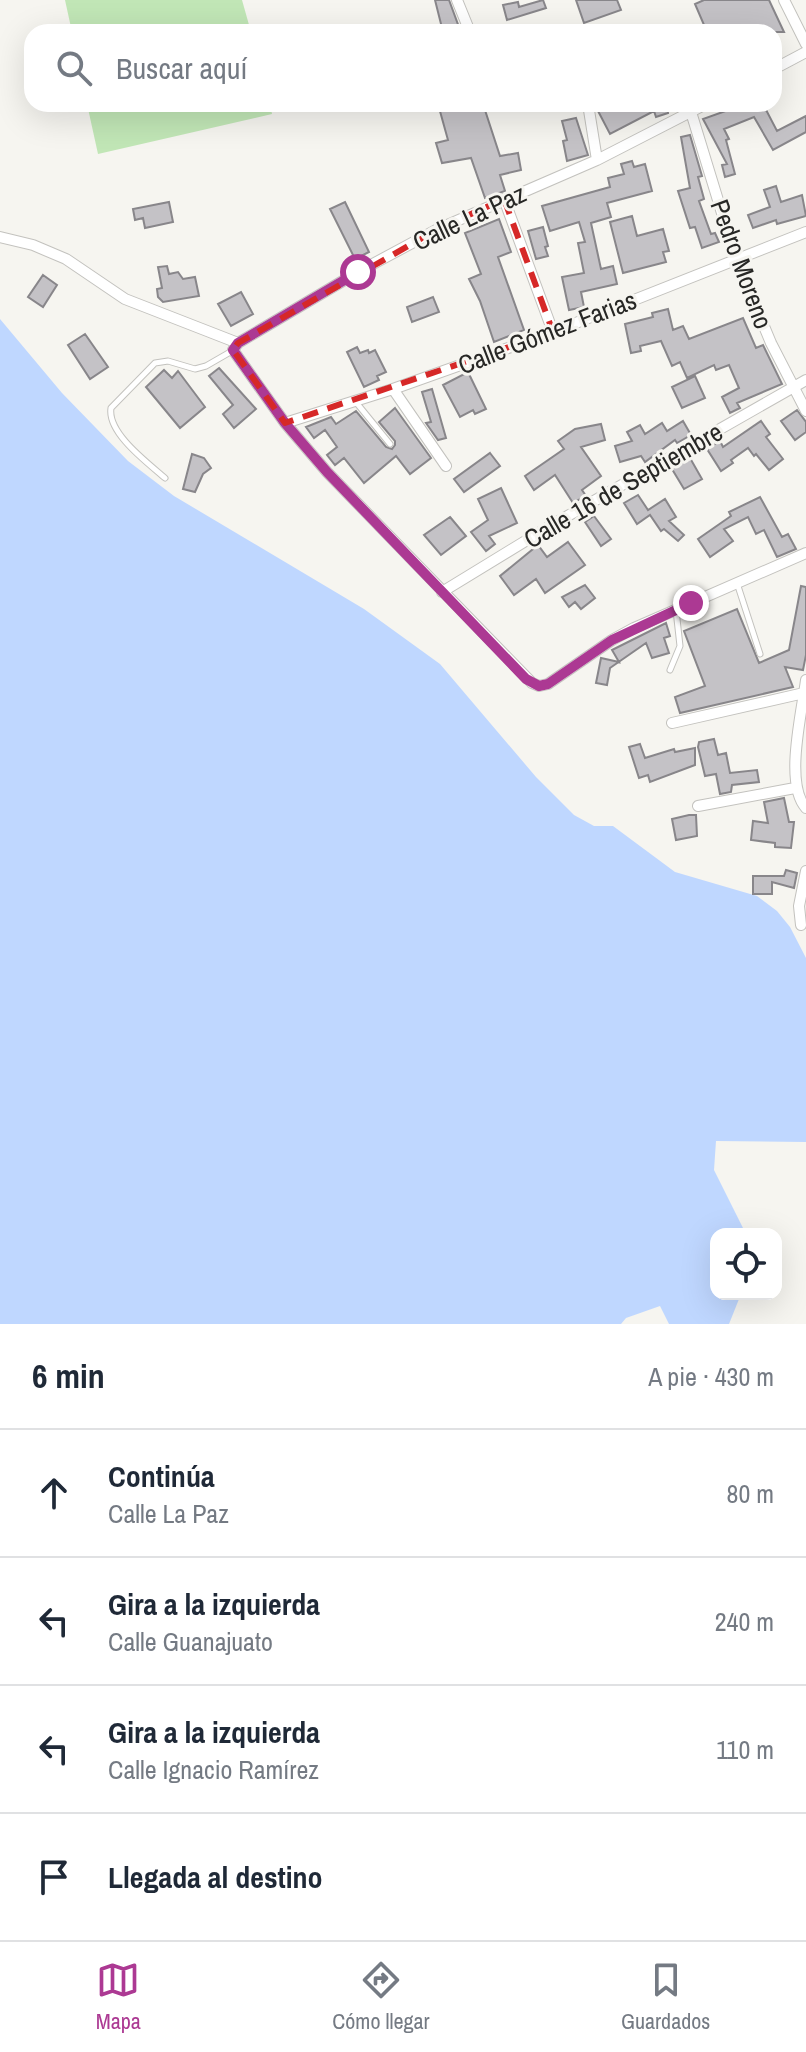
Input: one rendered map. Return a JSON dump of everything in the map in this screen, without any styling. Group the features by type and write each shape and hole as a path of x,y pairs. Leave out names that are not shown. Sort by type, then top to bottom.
{"street":[{"path":"457,0 467,24"},
{"path":"784,0 806,44"},
{"path":"782,65 806,52"},
{"path":"589,112 597,160"},
{"name":"Calle La Paz","path":"236,347 358,272 438,229 597,160 691,112"},
{"name":"Pedro Moreno","path":"691,112 736,259 771,343 806,411"},
{"path":"504,199 553,332"},
{"name":"Calle Gómez Farias","path":"285,423 393,389 553,332 806,232"},
{"path":"0,237 44,249 66,259 125,299 236,347 285,423 327,472 526,679 539,686 548,684 612,640 806,553"},
{"name":"Calle 16 de Septiembre","path":"442,592 550,526 806,380"},
{"path":"393,389 446,466"},
{"path":"806,680 801,753 795,788 806,808"},
{"path":"672,723 804,693"},
{"path":"698,806 795,788"},
{"path":"801,925 799,906 806,871"}],"lane":[{"path":"165,478 116,430 110,417 111,408 155,363 168,361 187,368 201,368 236,347"},
{"path":"355,401 390,444"},
{"path":"737,583 760,654"},
{"path":"670,670 680,646 676,609"}],"highlighted area":[{"path":"504,199 553,332 285,423 233,350 238,343 438,229"}],"green space":[{"path":"65,0 242,0 249,24 70,24"},
{"path":"89,112 272,112 272,114 98,154"}],"water":[{"path":"0,319 62,393 128,461 174,496 364,609 440,664 536,777 574,815 594,826 613,826 675,872 757,896 777,911 790,927 806,958 806,1142 716,1141 714,1170 743,1228 710,1228 710,1300 739,1300 729,1324 669,1324 660,1306 626,1318 621,1324 0,1324"}],"building":[{"path":"435,0 449,0 458,24 441,24"},
{"path":"543,0 546,8 507,20 503,5 518,2 519,7"},
{"path":"576,0 617,0 621,10 584,23"},
{"path":"704,0 769,0 780,24 704,24 695,4"},
{"path":"440,112 486,112 500,156 518,153 521,170 500,175 505,191 485,198 471,158 442,163 436,143 448,140"},
{"path":"599,112 652,112 610,134"},
{"path":"654,112 668,112 668,113 656,117"},
{"path":"723,112 767,112 777,131 806,116 806,132 773,150 754,117 724,129 729,139 726,140 735,174 725,177 722,165 727,164 703,119"},
{"path":"576,118 588,155 567,161 563,141 567,140 562,121"},
{"path":"690,135 702,176 698,177 704,199 699,201 711,234 715,233 719,242 702,248 695,227 690,228 678,191 690,188 681,137"},
{"path":"632,161 634,167 645,164 652,191 607,203 611,217 591,223 601,269 613,266 617,284 581,292 584,307 569,310 562,277 584,273 578,243 585,242 579,222 550,231 542,206 610,187 608,178 624,174 621,164"},
{"path":"776,186 781,202 802,195 806,216 777,224 776,220 753,228 748,215 770,207 764,190"},
{"path":"169,202 173,222 145,228 143,218 135,220 133,209"},
{"path":"345,202 369,252 355,259 330,209"},
{"path":"632,216 637,236 663,229 669,251 663,252 666,262 623,273 610,222"},
{"path":"499,219 511,252 498,257 524,330 494,342 469,279 481,274 465,233"},
{"path":"543,227 548,256 536,259 528,231"},
{"path":"167,266 169,274 178,272 183,279 195,277 199,296 163,302 158,297 157,289 162,288 158,267"},
{"path":"43,275 57,285 43,307 28,297"},
{"path":"241,292 253,314 231,326 218,304"},
{"path":"433,297 439,312 412,322 407,307"},
{"path":"668,309 673,330 683,326 689,339 743,318 756,348 763,345 782,384 737,403 740,408 730,413 722,397 739,388 729,365 716,370 714,365 687,378 680,362 672,366 661,341 640,346 641,351 631,353 625,324 653,317 652,313"},
{"path":"85,334 108,367 90,379 68,345"},
{"path":"357,347 360,353 375,350 386,372 377,376 379,380 364,387 347,352"},
{"path":"219,368 256,409 234,428 223,414 233,405 209,376"},
{"path":"164,370 172,378 178,371 205,407 180,428 146,387"},
{"path":"468,372 486,409 475,414 473,410 460,417 443,385"},
{"path":"695,376 705,398 682,408 672,387"},
{"path":"432,389 446,438 438,440 426,423 431,422 422,392"},
{"path":"395,408 431,458 410,474 396,456 364,483 344,458 335,465 327,455 337,447 325,430 314,438 306,427 331,417 336,424 356,411 386,447 392,449 395,441 379,422"},
{"path":"797,410 806,422 806,432 795,440 781,421"},
{"path":"683,421 691,435 677,443 675,440 645,462 641,456 620,462 615,446 632,441 627,432 640,425 645,434 662,423 667,431"},
{"path":"761,421 770,434 766,437 783,459 769,470 748,448 721,471 707,449 720,441 723,447"},
{"path":"601,424 605,440 581,447 601,476 582,490 586,496 573,503 555,475 534,490 525,476 564,449 558,441 575,429"},
{"path":"490,453 500,466 464,492 454,479"},
{"path":"192,454 204,458 211,468 203,474 195,492 183,489"},
{"path":"690,458 702,479 684,489 672,469"},
{"path":"501,488 517,523 489,536 495,544 486,551 471,532 488,520 478,499"},
{"path":"638,495 648,510 665,499 676,517 669,521 684,535 678,541 664,529 661,531 650,515 637,524 624,503"},
{"path":"760,497 782,537 788,534 796,549 777,557 764,530 756,534 748,517 724,529 733,541 710,557 698,539 731,516 729,512"},
{"path":"594,516 611,539 601,546 585,522"},
{"path":"450,517 466,536 441,555 424,535"},
{"path":"568,542 585,565 545,593 536,579 514,595 500,576 538,545 547,557"},
{"path":"585,585 595,598 581,609 575,602 569,607 562,597"},
{"path":"801,586 806,587 806,655 803,670 785,667 793,687 680,713 675,697 705,686 684,631 737,609 759,663 789,650"},
{"path":"666,623 670,636 664,638 669,653 652,658 646,643 619,662 612,650"},
{"path":"601,658 619,662 610,668 607,685 596,683"},
{"path":"714,739 718,755 726,753 730,773 757,770 759,782 732,785 731,792 720,794 716,774 705,776 698,747 699,742"},
{"path":"640,744 645,758 674,749 675,752 695,748 695,765 650,782 648,775 639,778 629,747"},
{"path":"784,798 789,822 794,822 791,848 751,840 753,821 768,823 764,802"},
{"path":"696,815 697,836 676,840 672,819"},
{"path":"786,870 797,873 794,888 772,882 772,894 753,894 753,876 784,876"}],"route":[{"path":"358,272 238,343 233,350 285,423 327,472 526,679 544,686 612,640 691,603"}]}
